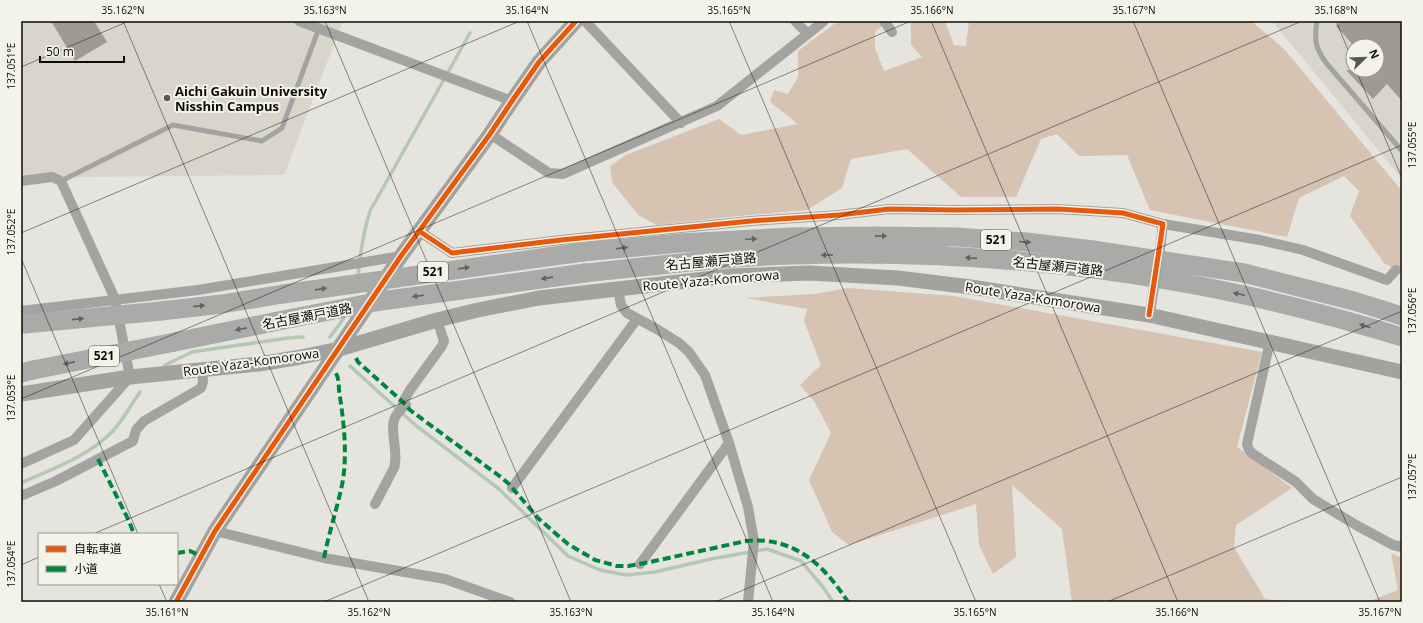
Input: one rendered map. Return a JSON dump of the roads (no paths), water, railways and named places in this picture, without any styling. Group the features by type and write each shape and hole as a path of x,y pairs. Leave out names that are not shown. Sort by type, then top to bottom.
{"highway":[{"name":"名古屋瀬戸道路","path":"22,320 222,304 283,294 583,252 680,243 791,237 874,236 941,237 1026,242 1093,250 1244,273 1354,301 1402,316"},
{"name":"名古屋瀬戸道路","path":"27,371 381,301 586,273 692,262 792,255 957,257 1091,269 1172,281 1242,294 1349,321 1402,337"}],"main road":[{"path":"176,602 215,531 401,256 490,134 540,62 576,21"},
{"name":"Route Yaza-Komorowa","path":"21,394 130,377 259,364 339,349 437,320 539,298 731,276 809,273 906,279 1150,311 1402,372"}],"street":[{"path":"300,21 512,101"},
{"path":"585,21 681,123"},
{"path":"795,21 808,34"},
{"path":"490,134 549,173 563,174 717,106 737,92 824,21"},
{"path":"884,21 892,32"},
{"path":"21,181 52,177 61,181 114,299 130,377 74,440 21,464"},
{"path":"419,232 452,253 561,240 839,215 889,209 1057,209 1123,213 1163,224 1260,240 1304,250 1386,280 1399,269"},
{"path":"1150,311 1163,224"},
{"path":"22,320 114,299 198,290 401,256"},
{"path":"618,288 621,305 627,314 655,328 678,343 689,352 705,375 729,443 748,507 754,541 748,602"},
{"path":"512,488 637,318"},
{"path":"375,504 396,462 393,426 396,416 406,404 403,402 410,390 442,346 444,341 437,320"},
{"path":"1270,341 1247,444 1248,450 1296,482 1313,499 1393,545 1402,547"},
{"path":"21,496 56,481 133,441 136,430 144,421 201,388 203,382 202,369"},
{"path":"640,564 729,443"},
{"path":"215,531 324,558 445,579 493,599 510,602"}],"lane":[{"path":"1317,21 1315,33 1316,44 1319,53 1326,64 1401,149"},
{"path":"61,181 172,125 262,140 282,128 319,28"}],"waterway":[{"path":"358,277 365,227 370,211 470,33"},
{"path":"330,337 346,315"},
{"path":"165,365 192,352 303,337"},
{"path":"350,366 414,424 499,489 568,556 600,570 626,575 655,572 711,559 767,549 801,561 823,587 833,602"},
{"path":"21,483 69,462 92,449 112,432 140,392"}],"place":[{"name":"Aichi Gakuin University Nisshin Campus","path":"167,98"}]}
